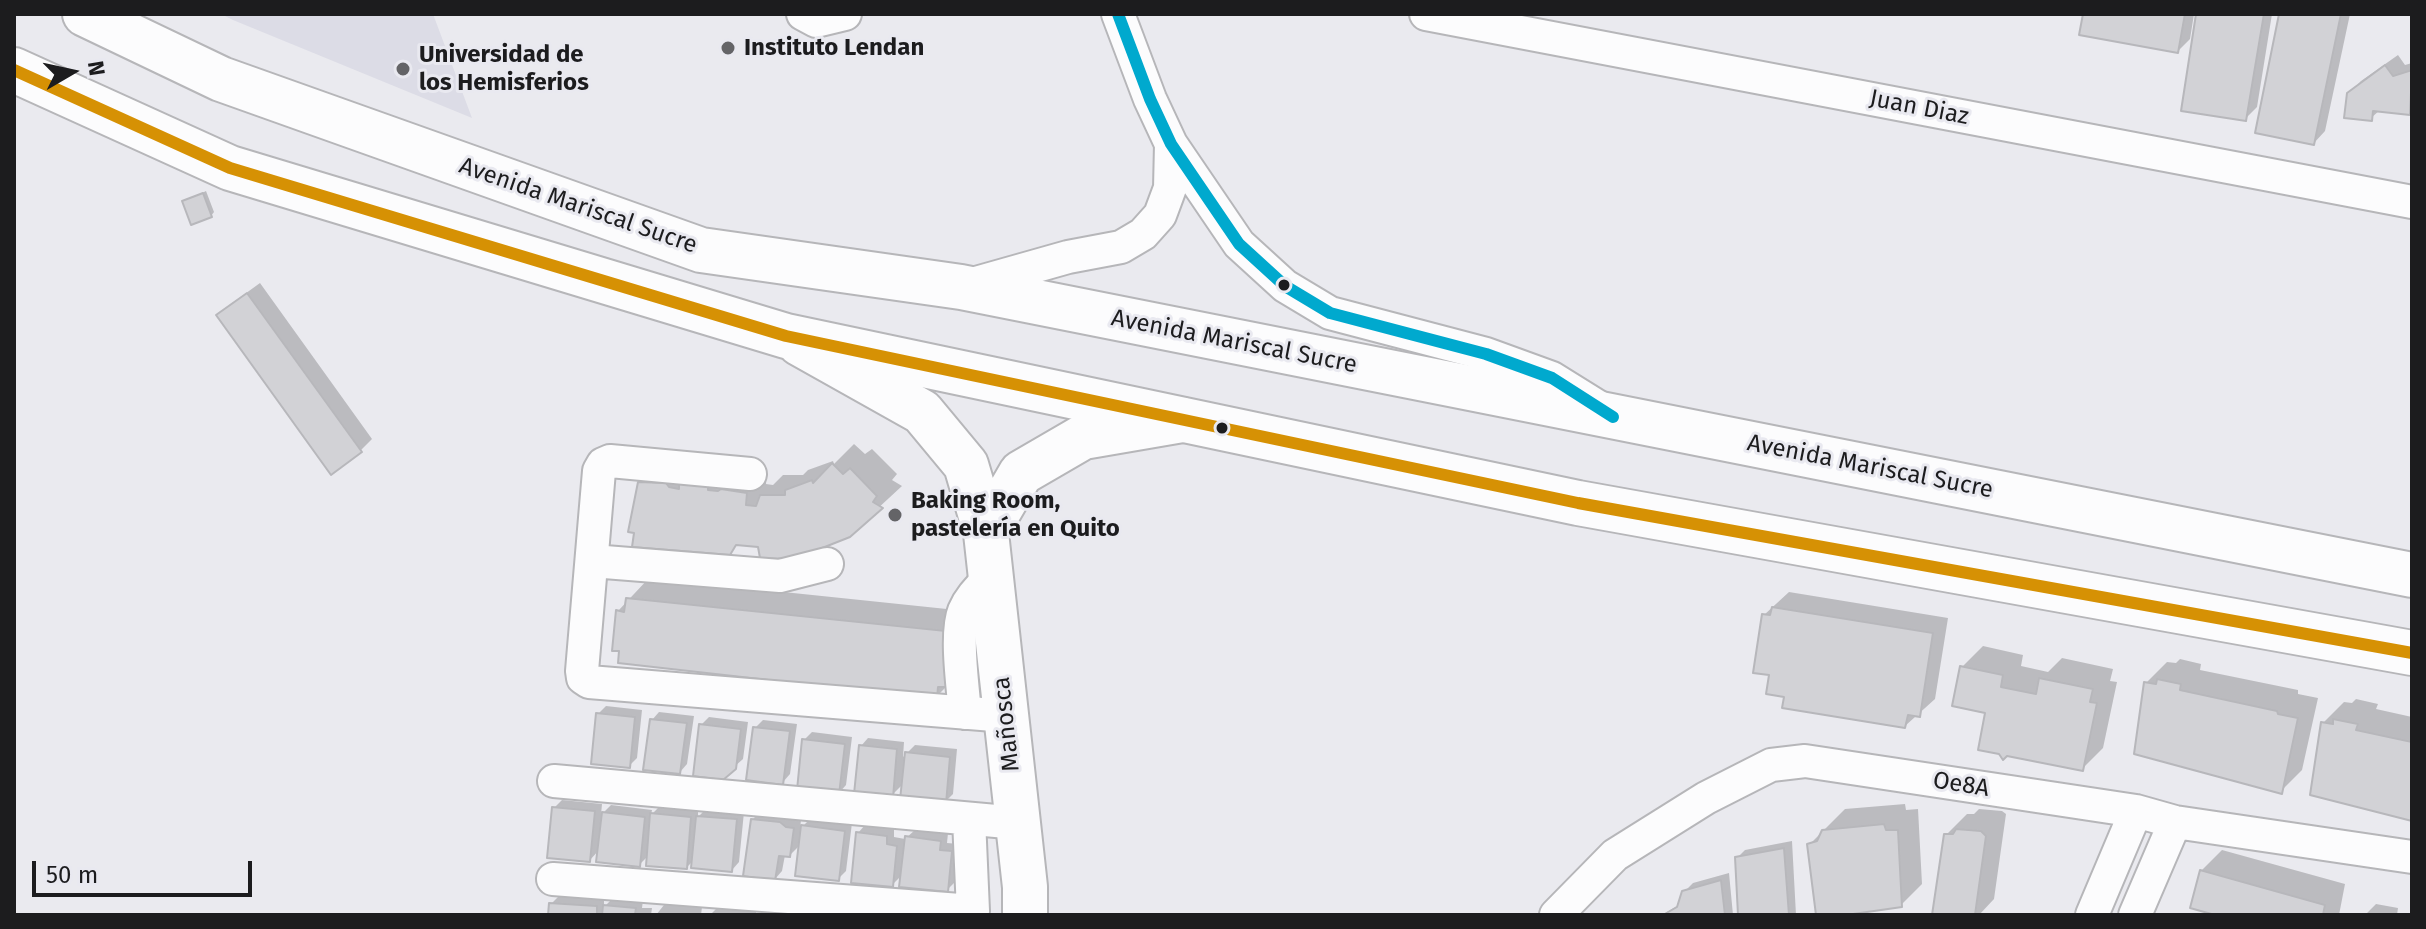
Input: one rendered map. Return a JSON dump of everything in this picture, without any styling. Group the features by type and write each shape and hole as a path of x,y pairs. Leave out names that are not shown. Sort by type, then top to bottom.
{"main road":[{"name":"Avenida Mariscal Sucre","path":"85,14 221,79 701,250 961,287 2412,575"},
{"path":"14,70 230,168 786,336 1578,503 2412,653"},
{"name":"Mañosca","path":"786,336 922,412 966,465 986,533 991,576 986,715 1018,823 1025,915"},
{"path":"986,533 1021,473 1058,451 1083,437 1183,419"}],"street":[{"path":"803,14 816,21 845,14"},
{"path":"1118,14 1150,99 1171,144 1239,244 1285,286 1330,313 1486,354 1552,378 1613,417"},
{"name":"Juan Diaz","path":"1426,14 2412,202"},
{"path":"961,287 1068,257 1121,247 1143,234 1160,215 1170,188 1171,144"},
{"path":"750,474 610,461 603,464 599,471 583,678 589,682 986,715"},
{"path":"592,561 780,576 827,564"},
{"name":"Oe8A","path":"1556,915 1615,855 1706,798 1771,765 1805,761 2136,811 2175,822 2412,857"},
{"path":"554,781 1018,823"},
{"path":"2092,915 2136,811"},
{"path":"553,879 973,911 969,819"},
{"path":"2135,915 2175,822"}],"shaded area":[{"name":"Universidad de los Hemisferios","path":"221,14 433,14 472,118 233,20"}],"building":[{"path":"2083,14 2185,14 2178,53 2079,35"},
{"path":"2196,14 2264,14 2246,121 2181,111"},
{"path":"2279,14 2341,14 2314,145 2255,133"},
{"path":"2385,65 2393,76 2412,70 2410,115 2373,111 2372,121 2344,118 2347,93"},
{"path":"203,193 212,217 191,225 182,201"},
{"path":"247,293 362,452 331,475 216,315"},
{"path":"832,463 843,474 850,468 877,496 873,502 883,508 850,537 783,559 760,558 758,547 736,545 730,555 632,547 634,533 628,532 638,482 666,483 679,489 679,483 708,485 708,490 747,493 746,505 756,506 760,495 785,495 785,490 812,480 813,483"},
{"path":"626,598 946,631 951,647 946,687 938,687 937,699 618,663 619,651 612,651 616,610 624,612"},
{"path":"1772,607 1933,633 1920,717 1908,715 1905,728 1782,708 1784,697 1766,694 1769,675 1753,673 1762,614 1770,615"},
{"path":"1960,666 2003,675 2001,687 2036,694 2039,678 2093,689 2090,702 2097,703 2083,771 2007,756 2003,760 1999,754 1978,750 1985,713 1952,706"},
{"path":"2157,679 2181,684 2180,690 2298,718 2282,794 2134,754 2144,682 2156,684"},
{"path":"596,713 635,717 630,768 591,764"},
{"path":"650,719 687,723 680,774 643,770"},
{"path":"2333,719 2358,724 2356,730 2412,742 2412,821 2310,795 2321,722 2333,724"},
{"path":"699,724 741,729 736,769 723,780 693,776"},
{"path":"753,727 790,731 783,785 746,780"},
{"path":"802,739 845,744 839,795 797,790"},
{"path":"859,745 897,749 893,798 854,794"},
{"path":"905,752 950,757 946,804 900,800"},
{"path":"552,807 595,811 590,862 547,858"},
{"path":"602,812 645,817 640,867 596,862"},
{"path":"650,813 691,817 687,869 646,866"},
{"path":"696,816 737,819 732,872 691,868"},
{"path":"751,819 780,822 794,828 790,857 779,856 775,881 743,876"},
{"path":"1884,824 1886,830 1898,830 1902,907 1846,915 1816,915 1807,844 1817,841 1822,830"},
{"path":"801,825 845,831 839,881 795,876"},
{"path":"1956,829 1981,831 1986,836 1975,915 1932,915 1944,834 1953,834"},
{"path":"856,832 887,836 887,844 897,846 893,887 851,883"},
{"path":"905,836 941,841 940,850 952,851 948,892 899,887"},
{"path":"1784,848 1789,915 1738,915 1735,857"},
{"path":"2200,870 2325,905 2323,915 2215,915 2190,908"},
{"path":"1721,880 1725,915 1663,915 1677,907 1682,891"},
{"path":"549,903 597,906 597,915 548,915"},
{"path":"603,905 636,908 635,915 602,915"}],"transit line":[{"path":"1118,14 1150,99 1171,144 1239,244 1285,286 1330,313 1486,354 1552,378 1613,417"},
{"path":"14,70 230,168 786,336 1578,503 2412,653"}],"place":[{"name":"Instituto Lendan","path":"728,48"},
{"name":"Universidad de los Hemisferios","path":"403,69"},
{"name":"Baking Room, pastelería en Quito","path":"895,515"}]}
